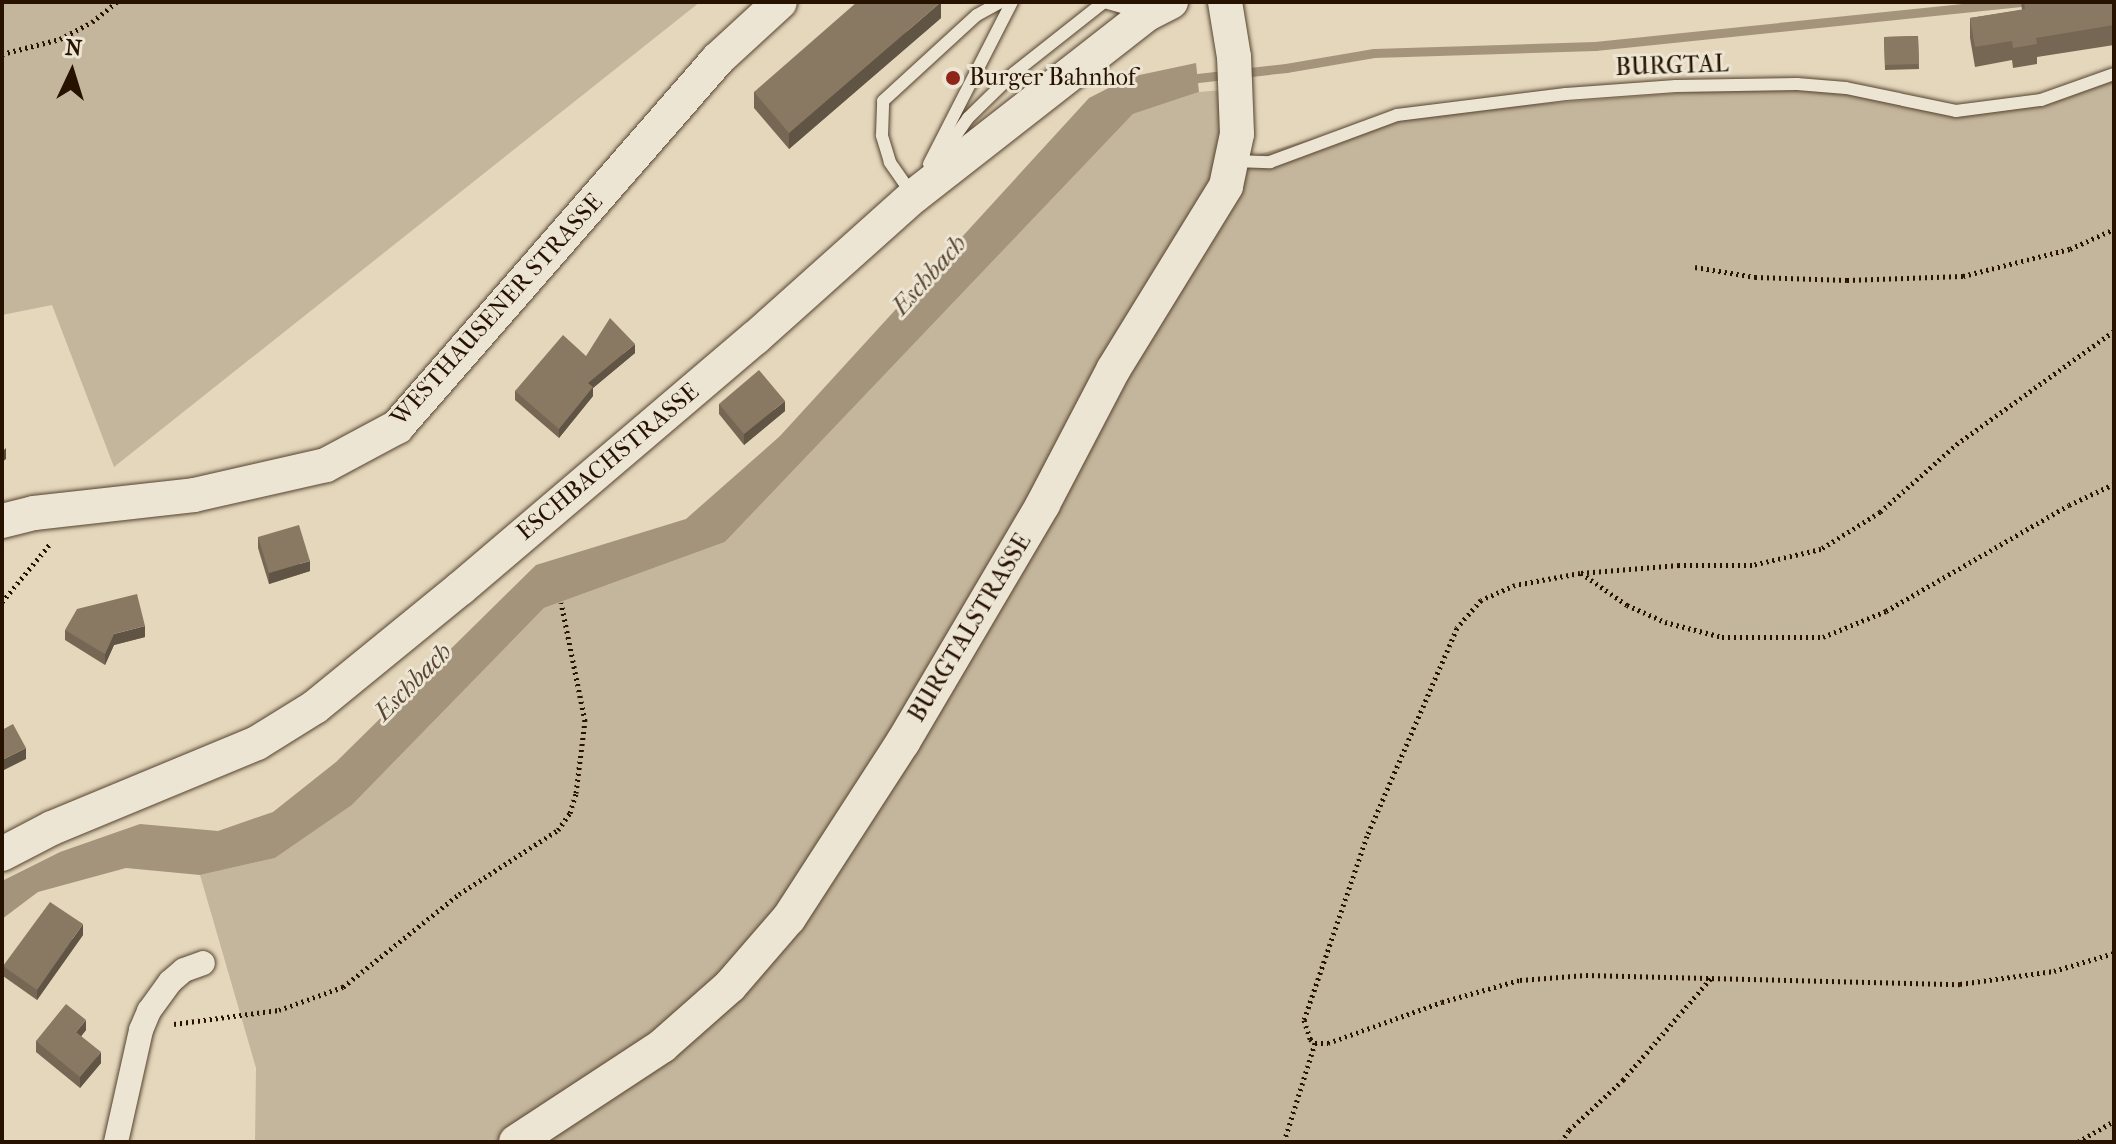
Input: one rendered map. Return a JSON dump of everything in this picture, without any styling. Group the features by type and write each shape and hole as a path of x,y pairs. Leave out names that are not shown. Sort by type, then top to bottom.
{"main road":[{"name":"WESTHAUSENER STRASSE","path":"2,521 194,495 326,465 397,427 718,59 780,2"},
{"name":"BURGTALSTRASSE","path":"516,1142 662,1046 730,986 789,918 903,742 1043,504 1113,370 1220,200 1234,161 1235,73 1225,2"},
{"name":"ESCHBACHSTRASSE","path":"2,854 52,828 257,743 315,707 461,588 755,338 914,196 1159,8"}],"street":[{"path":"116,1142 141,1030 159,995 170,982 184,970 203,963"}],"lane":[{"path":"914,196 890,162 882,135 883,101 977,15 1000,2"},
{"path":"914,196 1012,2"},
{"path":"914,196 968,118 1014,73 1104,2 1159,8"},
{"name":"BURGTAL","path":"1234,161 1270,162 1397,115 1566,94 1676,86 1797,84 1846,88 1956,111 2041,100 2114,74"}],"path":[{"path":"2,54 60,39 92,22 117,2"},
{"path":"1695,267 1755,277 1860,280 1963,276 2070,249 2114,229"},
{"path":"1315,1043 1306,1031 1304,1020 1367,836 1457,628 1481,600 1503,589 1580,573 1679,565 1752,565 1821,549 1880,512 1958,443 2114,331"},
{"path":"1580,573 1627,605 1665,622 1722,637 1823,637 1886,611 2069,505 2114,484"},
{"path":"2,602 48,547 73,510"},
{"path":"141,1030 279,1010 343,987 459,894 558,830 570,813 576,793 585,721 561,602"},
{"path":"1315,1043 1347,1037 1442,1002 1520,980 1586,975 1900,985 1972,983 2054,971 2114,953"},
{"path":"1561,1142 1569,1130 1623,1080 1711,978"},
{"path":"1284,1142 1315,1043"},
{"path":"2078,1142 2114,1121"}],"shaded area":[{"path":"2,2 700,2 114,467 52,305 2,315"},
{"path":"2114,70 2114,1142 255,1142 256,1068 200,875 275,858 352,805 544,608 725,542 1133,114 1199,92 1236,89 1235,161 1397,115 1797,84 1956,111 2041,100"}],"water":[{"path":"1196,63 1199,92 1133,114 725,542 544,608 352,805 275,858 200,875 126,868 38,892 2,919 2,881 60,852 140,824 218,831 273,812 336,762 536,565 686,519 780,436 1089,98 1130,77"}],"building":[{"path":"857,2 941,2 789,133 754,92"},
{"path":"2024,2 2114,2 2114,25 2036,38 2037,44 2013,48 2012,41 1975,47 1970,18 2025,9"},
{"path":"1918,36 1919,64 1885,65 1884,37"},
{"path":"610,318 635,344 588,383 593,387 559,429 515,391 563,335 586,356"},
{"path":"759,370 785,401 744,434 719,404"},
{"path":"299,525 310,561 269,573 258,537"},
{"path":"137,594 145,626 114,634 105,654 65,630 77,609"},
{"path":"13,724 26,748 2,760 2,730"},
{"path":"50,902 83,924 37,990 3,966"},
{"path":"66,1004 86,1020 76,1032 101,1052 80,1077 36,1041"}],"waterway":[{"name":"Eschbach","path":"1189,79 1286,68 1374,53 1595,46 2021,2"}],"place":[{"name":"Burger Bahnhof","path":"953,78"}]}
